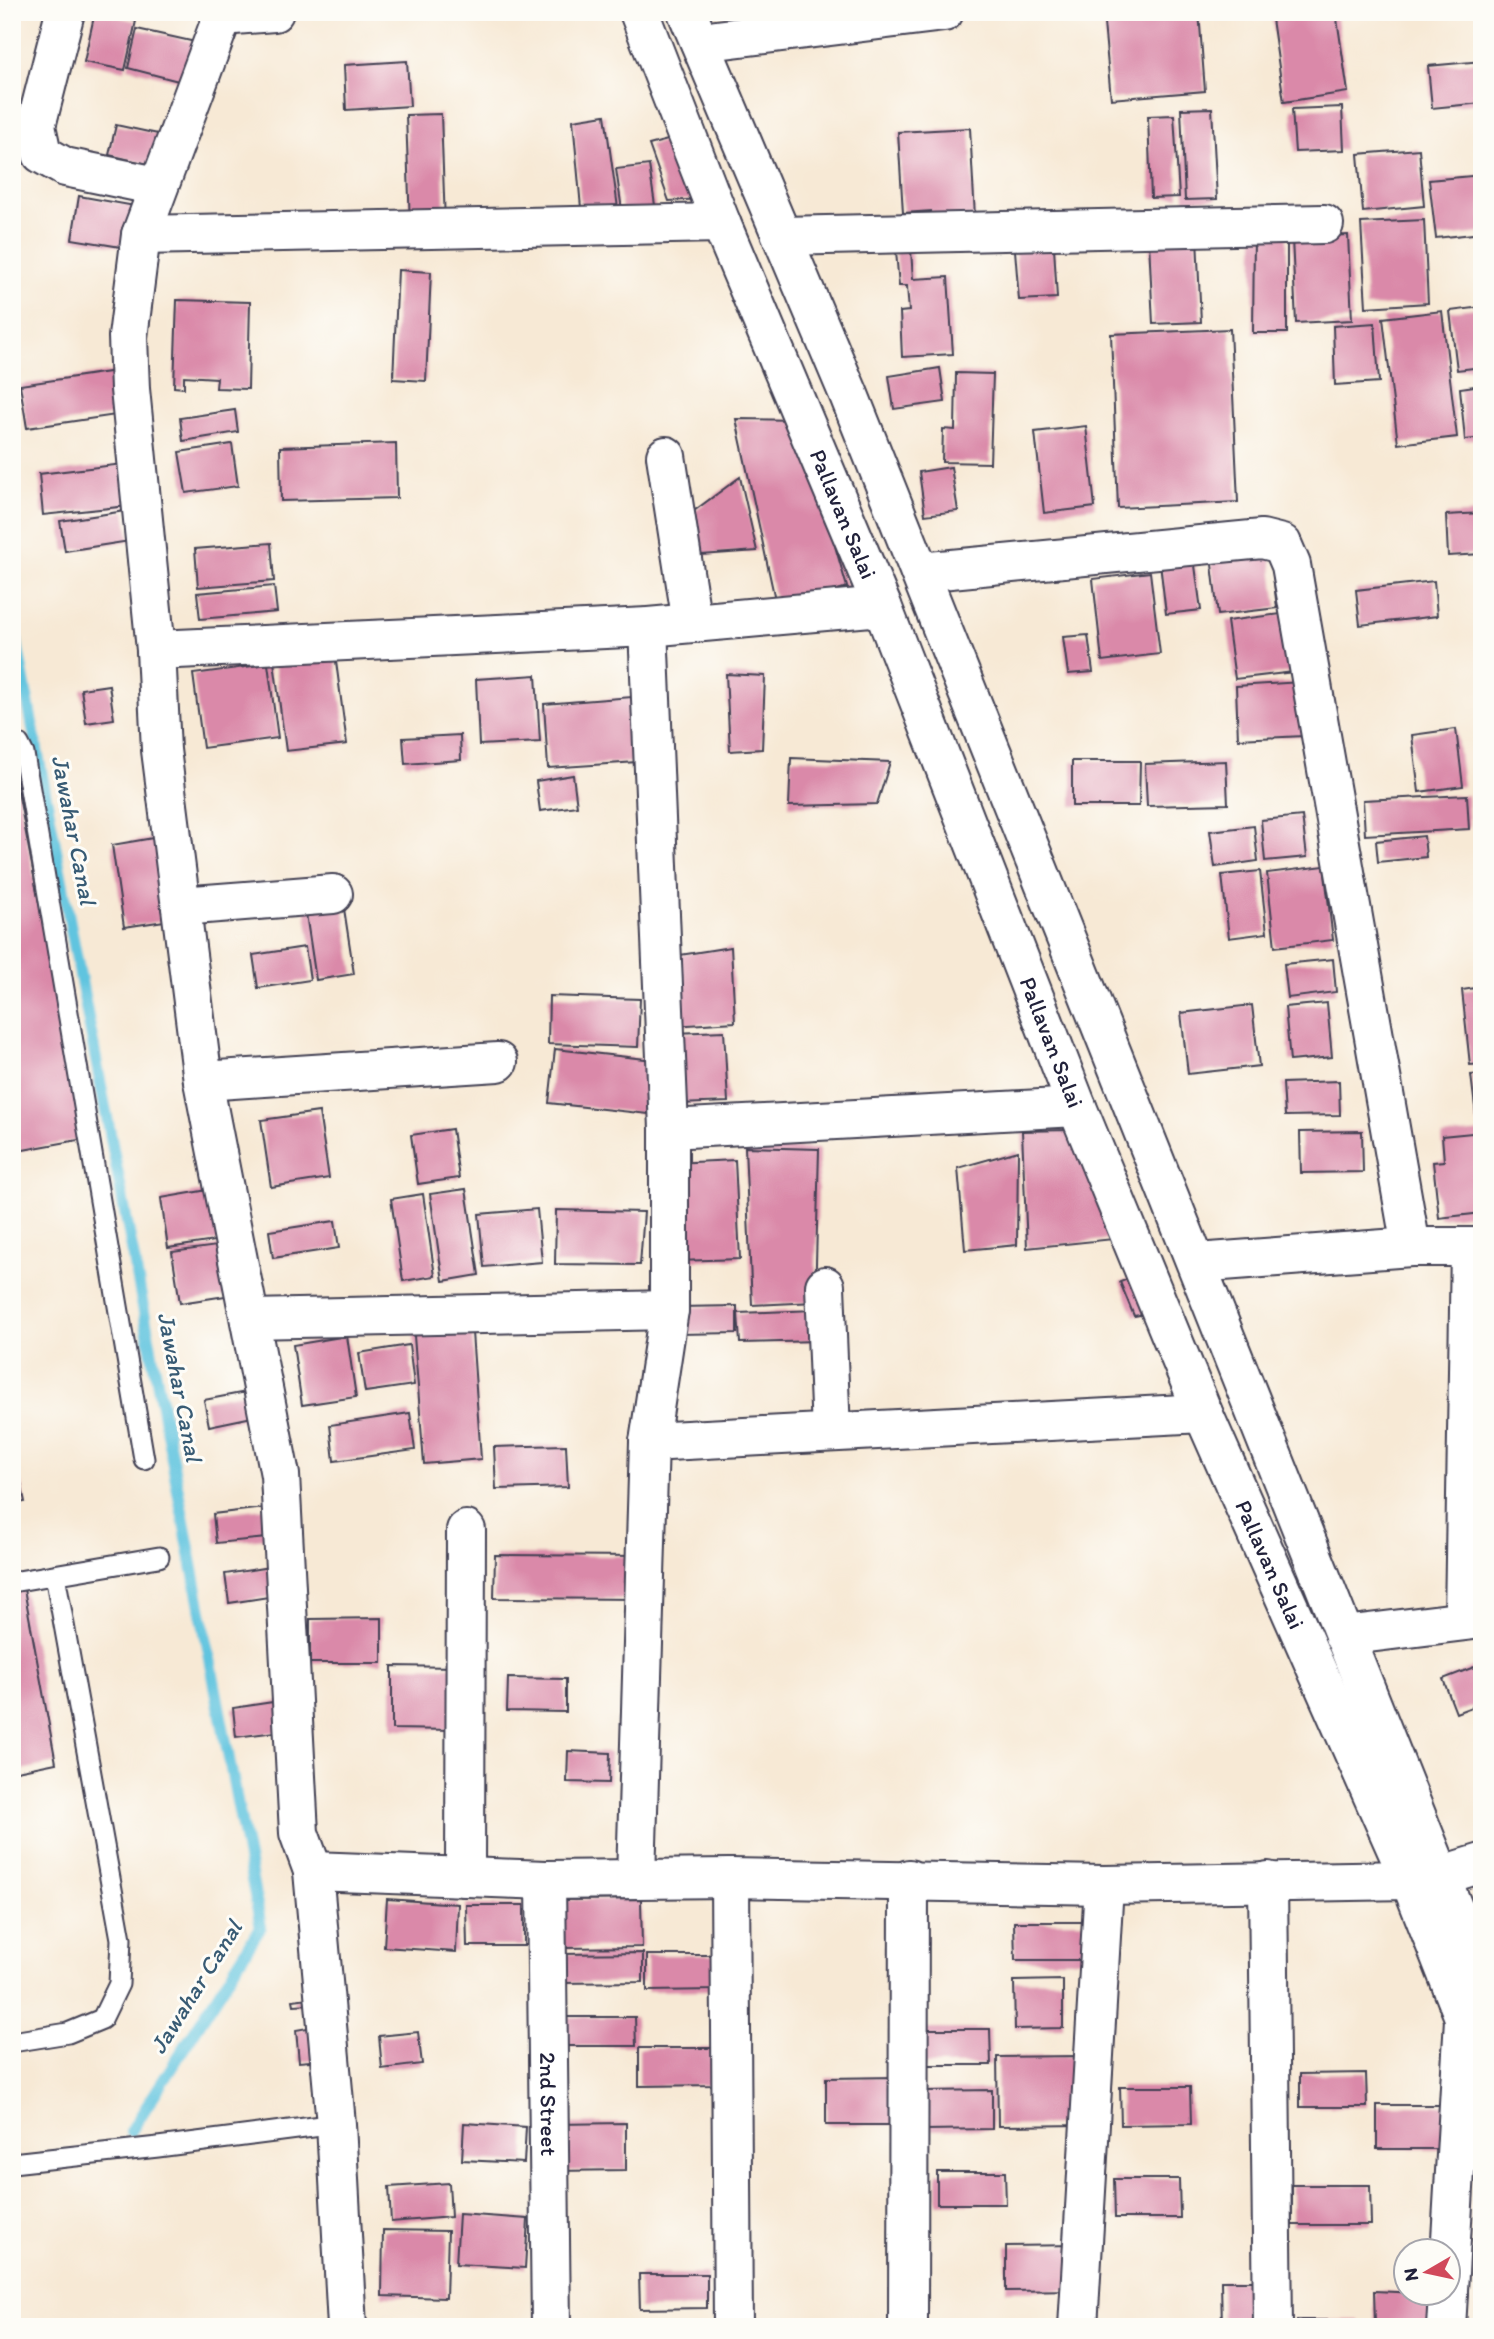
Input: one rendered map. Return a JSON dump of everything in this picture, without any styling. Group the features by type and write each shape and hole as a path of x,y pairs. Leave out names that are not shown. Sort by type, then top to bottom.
{"street":[{"path":"65,12 36,126 42,154 65,167 157,186"},
{"path":"274,12 223,14 141,235 128,337 130,389 156,650 160,751 203,1081 280,1475 299,1833 313,1871 336,2124 347,2327"},
{"name":"Pallavan Salai","path":"639,12 721,223 882,606 1077,1107 1203,1413 1425,1878 1464,2019 1482,2063"},
{"path":"944,12 694,27 849,395 1344,1636 1425,1878 1482,1980"},
{"path":"141,235 721,223"},
{"path":"782,236 1324,224"},
{"path":"666,456 691,624"},
{"path":"920,572 1262,539 1282,544 1291,565 1411,1247"},
{"path":"156,650 648,627 882,606"},
{"path":"636,1878 649,1442 669,1310 668,1129 648,627"},
{"path":"181,906 333,894"},
{"path":"203,1081 498,1062"},
{"path":"668,1129 1077,1107"},
{"path":"1196,1264 1411,1247 1476,1247 1473,1619 1344,1636"},
{"path":"825,1286 831,1432"},
{"path":"251,1319 669,1310"},
{"path":"649,1442 1203,1413"},
{"path":"464,1877 466,1530"},
{"path":"313,1871 546,1880 730,1878 1104,1885 1425,1878 1482,1863"},
{"path":"730,1878 733,2327"},
{"name":"2nd Street","path":"546,1880 551,2327"},
{"path":"908,2327 909,1880"},
{"path":"1268,1881 1273,2327"},
{"path":"1078,2327 1104,1885"},
{"path":"1451,2238 1464,2019"},
{"path":"1446,2327 1447,2308"}],"lane":[{"path":"12,742 19,744 24,754 144,1459"},
{"path":"12,1583 159,1557"},
{"path":"12,2042 68,2034 102,2019 119,1984 121,1939 55,1575"},
{"path":"12,2162 158,2147 336,2124"}],"building":[{"path":"95,12 136,21 125,70 84,62"},
{"path":"1103,12 1199,12 1205,91 1111,99"},
{"path":"1271,12 1336,12 1348,92 1284,102"},
{"path":"137,29 200,43 190,84 128,68"},
{"path":"407,61 410,106 346,110 344,65"},
{"path":"1482,61 1482,103 1432,108 1428,66"},
{"path":"1342,107 1344,150 1295,152 1292,109"},
{"path":"1212,108 1217,199 1185,200 1181,109"},
{"path":"441,114 445,223 410,225 406,115"},
{"path":"605,115 619,215 582,219 573,120"},
{"path":"1174,115 1179,197 1151,198 1148,116"},
{"path":"116,125 158,134 152,165 109,155"},
{"path":"970,128 975,217 931,219 931,211 903,213 898,132"},
{"path":"679,137 701,199 669,201 649,145"},
{"path":"1419,149 1424,206 1363,212 1358,154"},
{"path":"649,165 656,212 623,217 616,169"},
{"path":"1482,175 1482,233 1436,238 1429,180"},
{"path":"79,196 135,206 127,248 72,239"},
{"path":"1424,220 1428,303 1366,307 1361,223"},
{"path":"1254,235 1287,235 1287,333 1253,333"},
{"path":"1348,235 1352,320 1296,323 1292,238"},
{"path":"1197,238 1201,322 1153,324 1149,241"},
{"path":"1054,247 1057,298 1019,300 1015,250"},
{"path":"911,250 913,279 948,277 953,354 902,357 900,312 909,311 907,286 899,286 896,251"},
{"path":"398,270 431,272 426,381 393,379"},
{"path":"177,300 250,302 248,389 216,388 217,378 184,376 184,388 174,387"},
{"path":"1482,307 1482,367 1457,370 1450,311"},
{"path":"1442,311 1457,437 1398,444 1383,318"},
{"path":"1375,323 1379,382 1335,385 1333,326"},
{"path":"1230,329 1238,502 1118,508 1111,334"},
{"path":"940,368 945,402 894,409 889,376"},
{"path":"116,371 123,414 27,428 20,385"},
{"path":"956,373 993,374 990,463 942,462 943,429 955,430"},
{"path":"1482,385 1482,438 1465,440 1460,388"},
{"path":"235,410 238,432 183,441 180,418"},
{"path":"736,419 798,420 847,587 777,609"},
{"path":"1086,426 1095,507 1044,513 1035,432"},
{"path":"396,443 397,498 281,501 280,447"},
{"path":"232,444 238,486 186,493 179,452"},
{"path":"123,464 128,506 43,515 39,474"},
{"path":"951,467 958,511 925,515 919,472"},
{"path":"740,477 757,551 687,556 683,519"},
{"path":"125,511 130,541 65,551 60,521"},
{"path":"1482,513 1482,554 1448,556 1446,515"},
{"path":"271,543 274,581 198,587 195,549"},
{"path":"1270,549 1277,608 1218,615 1211,556"},
{"path":"1194,558 1201,610 1166,614 1160,563"},
{"path":"1150,572 1160,654 1102,661 1093,579"},
{"path":"1434,581 1437,616 1360,625 1356,590"},
{"path":"274,586 277,612 200,619 197,593"},
{"path":"1296,612 1302,671 1235,679 1227,621"},
{"path":"1088,635 1093,672 1068,674 1063,637"},
{"path":"335,654 347,744 286,751 274,662"},
{"path":"268,664 278,738 203,748 193,674"},
{"path":"726,674 765,676 762,749 730,751"},
{"path":"536,675 540,742 479,745 476,679"},
{"path":"1301,682 1304,736 1238,739 1236,686"},
{"path":"109,685 114,719 86,723 81,689"},
{"path":"632,697 637,762 548,768 544,704"},
{"path":"1456,729 1463,786 1419,792 1412,735"},
{"path":"460,735 461,760 405,764 403,738"},
{"path":"791,758 890,762 877,804 789,806"},
{"path":"12,760 84,1139 12,1152"},
{"path":"1072,761 1140,761 1139,806 1072,806"},
{"path":"1226,761 1228,804 1147,806 1145,764"},
{"path":"573,775 577,806 540,811 536,781"},
{"path":"1467,795 1469,829 1365,835 1363,800"},
{"path":"1302,816 1307,857 1265,861 1261,820"},
{"path":"1254,826 1258,861 1215,867 1210,831"},
{"path":"165,836 178,919 124,927 112,845"},
{"path":"1424,836 1426,857 1378,862 1376,841"},
{"path":"1324,866 1333,940 1275,947 1267,873"},
{"path":"1260,871 1267,933 1229,938 1222,875"},
{"path":"343,902 354,974 316,980 305,907"},
{"path":"305,947 310,980 258,988 253,955"},
{"path":"731,947 735,1022 672,1026 667,957"},
{"path":"1333,959 1336,992 1288,998 1284,964"},
{"path":"1482,987 1482,1064 1470,1065 1462,990"},
{"path":"549,996 640,999 638,1047 548,1044"},
{"path":"1327,1003 1332,1057 1290,1061 1285,1007"},
{"path":"1252,1005 1259,1066 1188,1074 1181,1013"},
{"path":"724,1031 728,1102 679,1104 675,1033"},
{"path":"555,1049 654,1060 648,1114 549,1103"},
{"path":"1482,1074 1482,1123 1477,1123 1471,1075"},
{"path":"1339,1081 1340,1115 1285,1116 1283,1083"},
{"path":"319,1112 329,1178 271,1187 261,1120"},
{"path":"452,1129 459,1178 418,1184 411,1135"},
{"path":"1070,1130 1114,1239 1027,1248 1022,1131"},
{"path":"1362,1131 1363,1172 1301,1173 1300,1132"},
{"path":"1482,1132 1482,1213 1439,1218 1433,1162 1444,1161 1442,1136"},
{"path":"745,1147 819,1149 815,1302 752,1305"},
{"path":"1018,1151 1017,1245 965,1250 958,1168"},
{"path":"735,1160 740,1259 677,1261 673,1163"},
{"path":"214,1189 221,1240 168,1248 161,1198"},
{"path":"466,1189 479,1275 443,1281 430,1194"},
{"path":"423,1194 435,1276 403,1281 391,1199"},
{"path":"537,1209 542,1262 484,1267 479,1214"},
{"path":"556,1210 644,1212 640,1265 555,1264"},
{"path":"335,1221 339,1248 273,1258 269,1231"},
{"path":"224,1245 232,1295 180,1303 172,1252"},
{"path":"1131,1278 1150,1313 1134,1316 1120,1282"},
{"path":"737,1306 737,1333 678,1334 677,1307"},
{"path":"815,1310 816,1341 740,1343 738,1313"},
{"path":"471,1318 481,1459 424,1464 413,1323"},
{"path":"347,1336 356,1397 302,1405 293,1345"},
{"path":"409,1345 414,1385 365,1392 359,1353"},
{"path":"257,1390 262,1415 209,1426 204,1400"},
{"path":"410,1413 415,1450 334,1461 330,1425"},
{"path":"12,1440 25,1502 12,1504"},
{"path":"566,1445 568,1487 496,1489 494,1447"},
{"path":"273,1507 277,1537 216,1543 213,1514"},
{"path":"495,1555 642,1556 642,1599 494,1598"},
{"path":"270,1567 275,1596 229,1603 225,1574"},
{"path":"24,1589 56,1763 12,1772 12,1591"},
{"path":"382,1618 382,1663 310,1663 310,1619"},
{"path":"1482,1664 1482,1703 1456,1713 1443,1679"},
{"path":"392,1666 457,1667 456,1730 392,1729"},
{"path":"508,1678 566,1679 566,1712 507,1711"},
{"path":"280,1701 284,1731 236,1737 233,1708"},
{"path":"568,1751 610,1753 609,1783 567,1782"},
{"path":"387,1899 458,1904 456,1952 384,1947"},
{"path":"641,1899 642,1947 563,1948 563,1900"},
{"path":"466,1905 524,1905 524,1946 467,1946"},
{"path":"1014,1922 1084,1922 1085,1960 1015,1960"},
{"path":"643,1953 643,1982 560,1983 560,1954"},
{"path":"647,1955 716,1955 717,1990 647,1991"},
{"path":"1063,1980 1063,2028 1015,2029 1014,1981"},
{"path":"316,1997 321,2060 299,2062 296,2030 313,2027 311,2004 294,2005 293,2000"},
{"path":"564,2017 635,2017 636,2046 564,2046"},
{"path":"923,2029 990,2029 991,2065 922,2065"},
{"path":"418,2032 422,2064 382,2069 379,2036"},
{"path":"639,2048 716,2048 716,2085 639,2086"},
{"path":"1081,2056 1081,2125 998,2126 997,2057"},
{"path":"1366,2073 1367,2107 1300,2107 1300,2074"},
{"path":"898,2077 898,2125 826,2125 826,2078"},
{"path":"1120,2087 1190,2087 1191,2124 1121,2125"},
{"path":"992,2090 992,2129 925,2130 925,2091"},
{"path":"1377,2105 1448,2105 1449,2149 1377,2149"},
{"path":"464,2123 526,2127 524,2163 462,2160"},
{"path":"626,2123 626,2170 556,2171 555,2124"},
{"path":"937,2172 1005,2172 1006,2204 937,2204"},
{"path":"1114,2179 1179,2179 1180,2218 1115,2218"},
{"path":"449,2183 451,2217 391,2222 389,2187"},
{"path":"1292,2185 1370,2185 1371,2225 1292,2225"},
{"path":"459,2214 528,2219 525,2268 456,2264"},
{"path":"383,2230 448,2231 446,2298 382,2296"},
{"path":"1077,2245 1076,2290 1006,2291 1006,2246"},
{"path":"639,2274 707,2274 707,2308 640,2309"},
{"path":"1221,2281 1259,2281 1259,2327 1222,2327"},
{"path":"1374,2291 1392,2292 1392,2308 1440,2308 1440,2323 1375,2323"},
{"path":"1297,2320 1359,2320 1359,2327 1297,2327"}],"waterway":[{"name":"Jawahar Canal","path":"12,618 261,1927 131,2131"}]}
